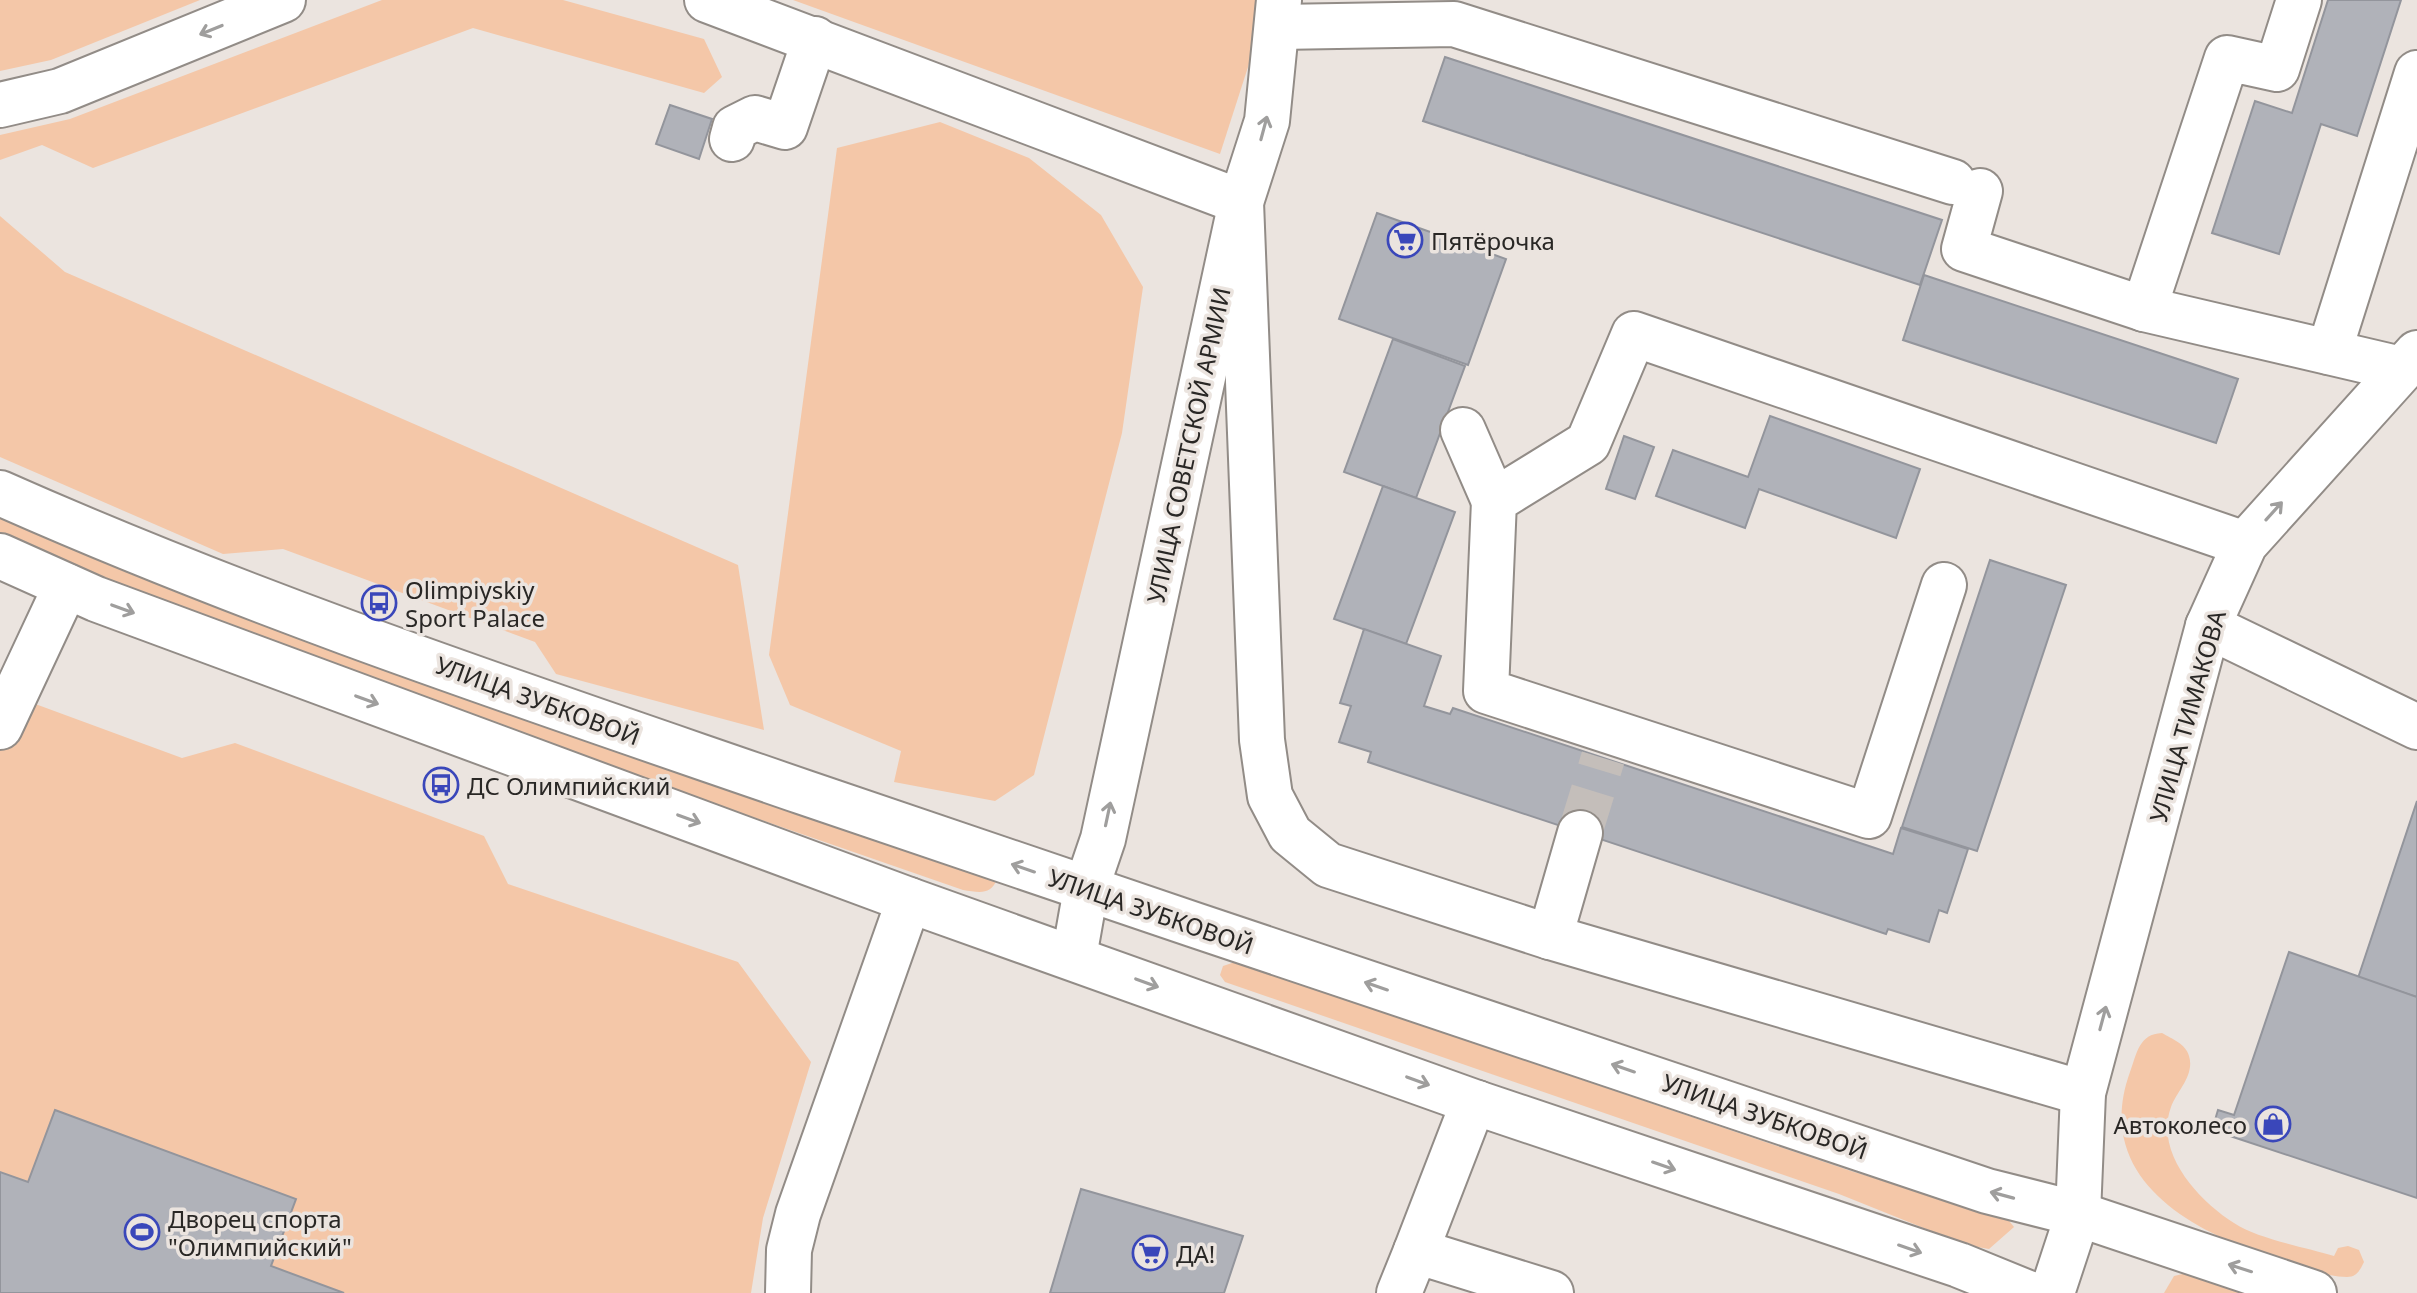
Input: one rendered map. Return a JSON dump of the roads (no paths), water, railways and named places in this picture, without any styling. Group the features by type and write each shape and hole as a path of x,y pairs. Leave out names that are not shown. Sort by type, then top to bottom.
{"main road":[{"path":"0,105 60,91 283,0"},
{"path":"707,0 1241,202 1262,740 1270,796 1290,834 1328,865 1550,937 2083,1093"},
{"path":"2144,309 2227,58 2277,69 2299,0"},
{"path":"1279,13 1454,12 1966,186 1964,249 2144,309 2329,352 2409,361"},
{"name":"УЛИЦА СОВЕТСКОЙ АРМИИ","path":"1074,957 1086,889 1103,839 1241,202 1267,121 1279,13"},
{"path":"732,139 735,128 755,118 785,127 815,39"},
{"path":"2329,352 2417,73"},
{"path":"1494,501 1588,443 1634,334 2245,544"},
{"name":"УЛИЦА ТИМАКОВА","path":"2052,1293 2078,1214 2083,1093 2208,626 2245,544 2409,361"},
{"path":"1463,430 1494,501 1486,691 1607,744 1869,816 1944,585"},
{"name":"УЛИЦА ЗУБКОВОЙ","path":"0,493 120,546 528,698 1987,1191 2078,1214 2314,1293"},
{"path":"0,556 66,586 909,900 1477,1103 1959,1265 2028,1293"},
{"path":"0,727 66,586"},
{"path":"2208,626 2417,727"},
{"path":"1550,937 1580,833"},
{"path":"788,1293 789,1250 798,1214 909,900"},
{"path":"1399,1293 1467,1119 1477,1103"},
{"path":"1416,1251 1551,1293"}],"tunnel":[{"path":"1580,833 1603,758"}],"place":[{"name":"Пятёрочка","path":"1405,240"},
{"name":"Olimpiyskiy Sport Palace","path":"379,603"},
{"name":"ДС Олимпийский","path":"441,785"},
{"name":"Автоколесо","path":"2273,1124"},
{"name":"Дворец спорта \"Олимпийский\"","path":"142,1232"},
{"name":"ДА!","path":"1150,1253"}]}
